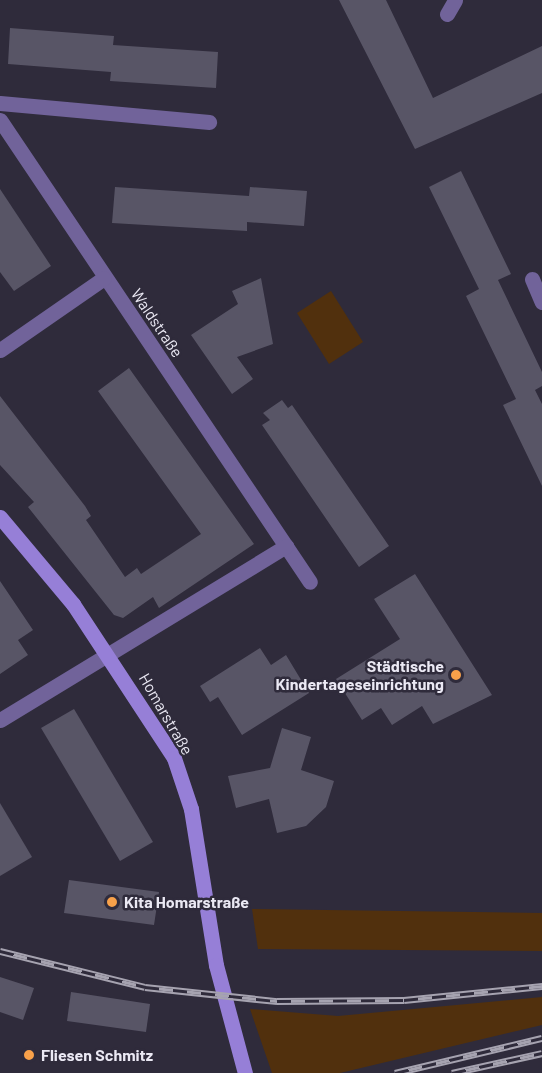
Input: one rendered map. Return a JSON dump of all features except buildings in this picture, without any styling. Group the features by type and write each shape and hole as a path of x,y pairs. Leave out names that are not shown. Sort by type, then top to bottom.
{"street":[{"path":"447,14 455,0"},
{"path":"0,103 209,122"},
{"name":"Waldstraße","path":"0,120 310,582"},
{"path":"0,350 104,278"},
{"path":"532,279 542,302"},
{"name":"Homarstraße","path":"0,517 109,655 174,758 185,791 216,965 245,1073"},
{"path":"0,720 286,546"}],"shaded area":[{"path":"331,291 363,342 329,364 297,313"},
{"path":"252,909 542,913 542,951 258,949"},
{"path":"542,997 542,1025 340,1073 272,1073 250,1009 338,1016"}],"railway":[{"path":"0,951 145,987 277,1001 404,1000 542,986"},
{"path":"395,1073 542,1038"},
{"path":"452,1073 542,1053"}],"place":[{"name":"Städtische Kindertageseinrichtung","path":"456,675"},
{"name":"Kita Homarstraße","path":"112,902"},
{"name":"Fliesen Schmitz","path":"29,1055"}]}
